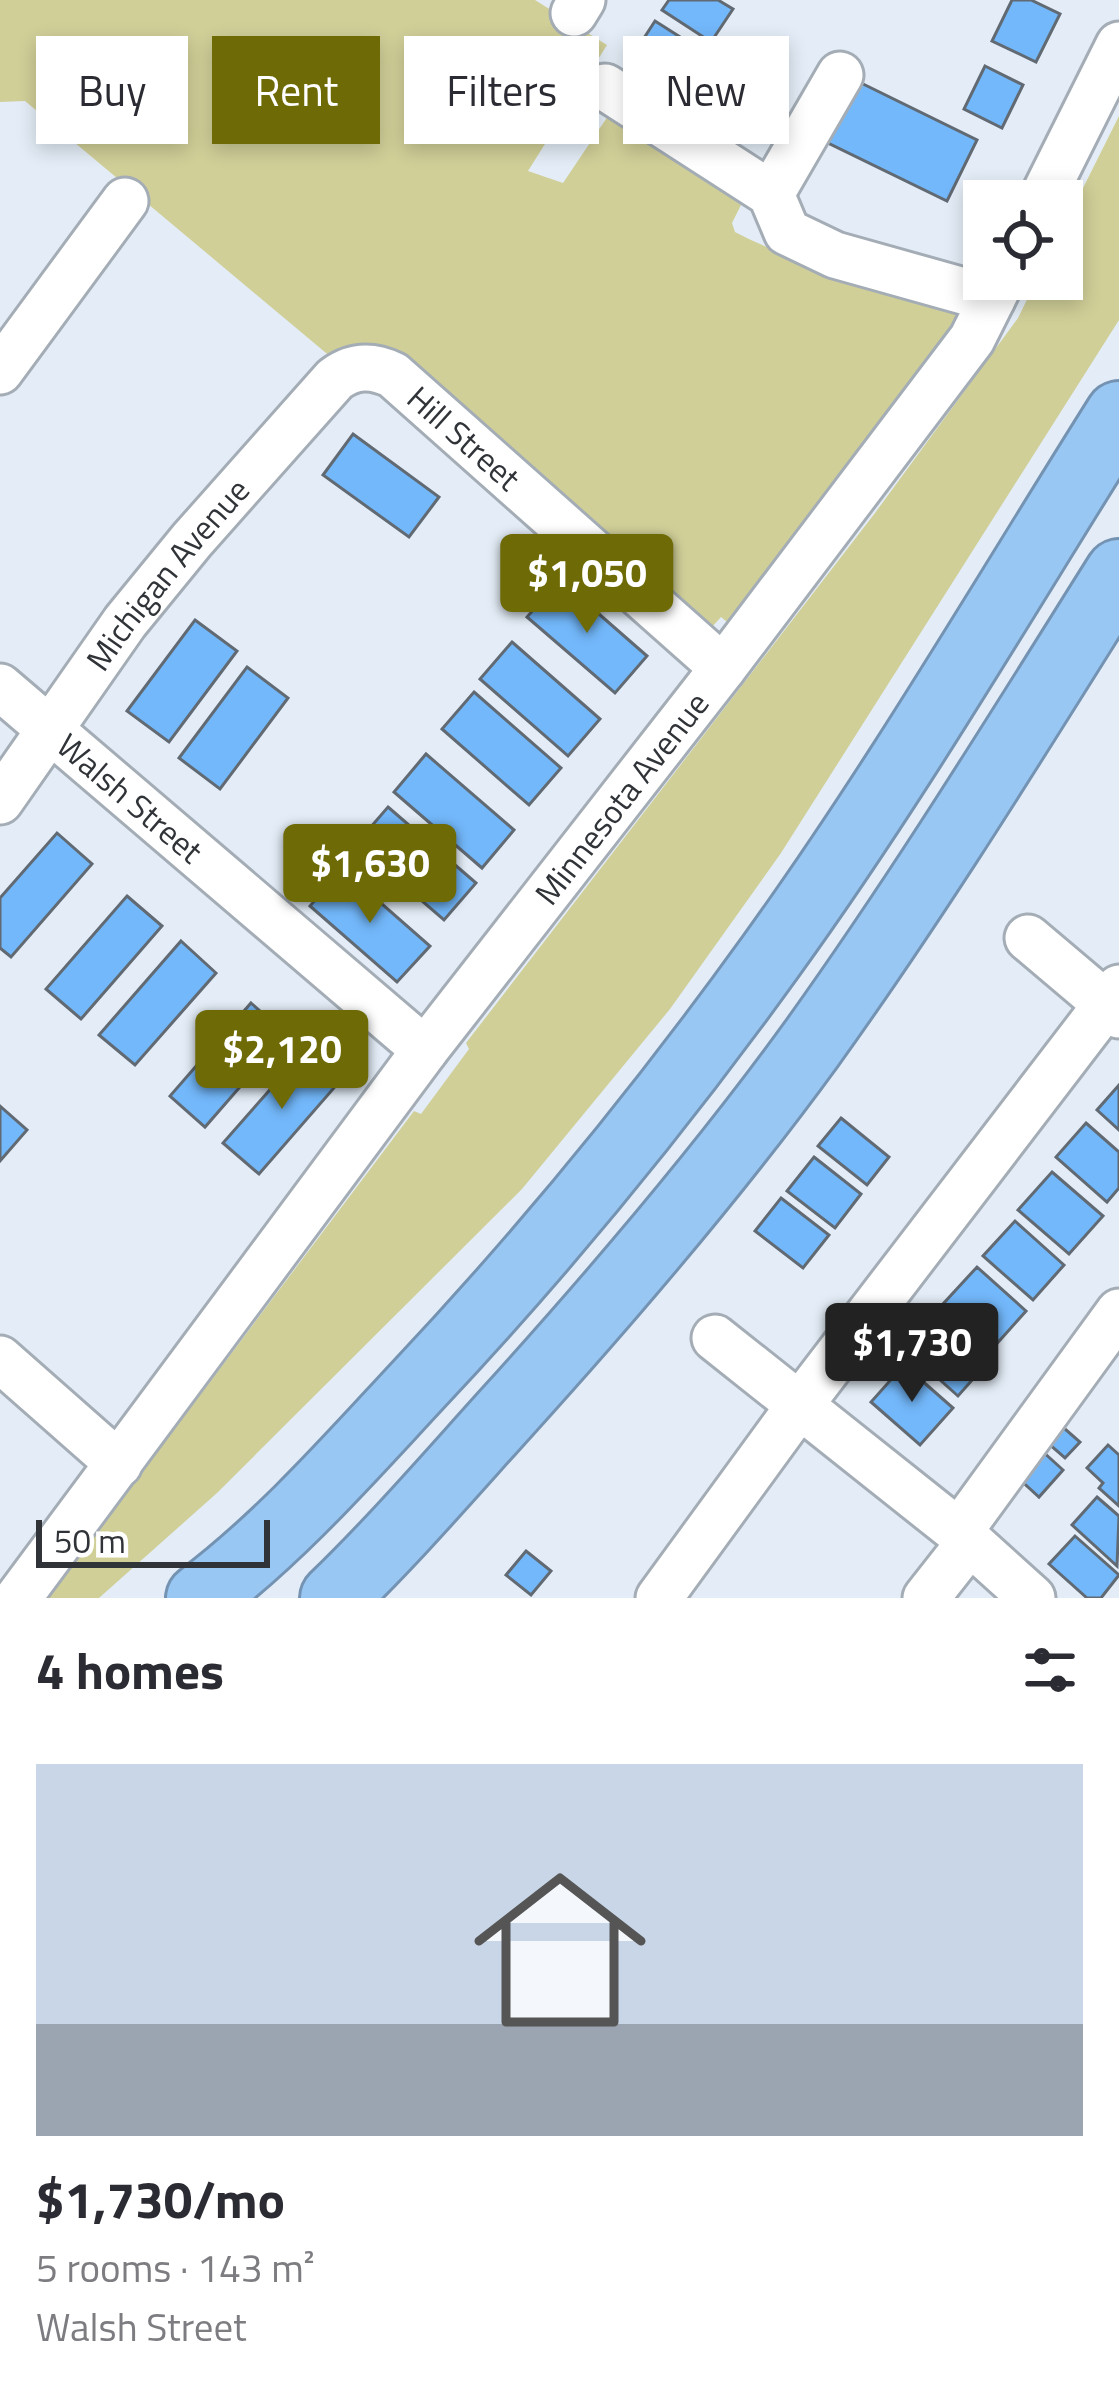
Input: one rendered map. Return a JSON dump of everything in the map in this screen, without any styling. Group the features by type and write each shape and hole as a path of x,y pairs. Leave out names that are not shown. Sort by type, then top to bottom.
{"highway":[{"path":"200,1598 348,1459 461,1339 674,1087 773,954 856,830 1119,415"},
{"path":"334,1598 384,1550 603,1306 709,1178 808,1048 905,908 1119,573"}],"street":[{"path":"1052,180 1119,46"},
{"path":"770,194 840,75"},
{"path":"605,88 770,194 787,232 835,255 963,282"},
{"path":"0,371 125,201"},
{"name":"Minnesota Avenue","path":"17,1598 425,1049 972,339 992,300"},
{"name":"Hill Street","path":"359,368 377,368 393,375 723,668"},
{"name":"Michigan Avenue","path":"0,801 124,622 335,379 359,368"},
{"name":"Walsh Street","path":"0,688 425,1049"},
{"path":"659,1598 800,1406 1115,1002 1028,938"},
{"path":"926,1598 1119,1312"},
{"path":"715,1338 964,1537 1032,1598"},
{"path":"0,1359 119,1464"}],"shaded area":[{"path":"0,0 535,0 593,36 404,36 404,144 545,144 528,171 563,183 589,144 599,144 599,129 610,113 623,121 623,144 658,144 744,199 732,223 735,232 820,267 970,305 733,627 721,617 712,627 418,369 332,358 76,144 188,144 188,36 36,36 36,110 25,101 0,102"},
{"path":"1119,116 1119,320 781,853 670,1009 522,1189 217,1493 99,1598 47,1598 414,1111 421,1114 469,1049 466,1043 875,513 1027,300 1083,300 1083,188"}],"building":[{"path":"669,0 718,0 733,9 715,36 702,36 662,10"},
{"path":"1012,0 1031,0 1060,14 1036,62 992,41"},
{"path":"655,21 679,36 645,36"},
{"path":"985,66 1023,85 1002,128 964,109"},
{"path":"857,81 977,140 947,201 826,142"},
{"path":"353,434 439,497 409,537 323,475"},
{"path":"560,580 647,656 615,693 527,617"},
{"path":"195,620 237,651 169,742 127,711"},
{"path":"512,642 600,719 568,756 480,679"},
{"path":"247,667 288,698 220,789 179,758"},
{"path":"474,692 561,768 529,805 442,729"},
{"path":"426,754 514,830 482,868 394,792"},
{"path":"388,807 476,883 444,920 356,844"},
{"path":"57,833 92,864 11,957 0,948 0,898"},
{"path":"342,869 430,946 397,982 310,906"},
{"path":"127,896 162,926 81,1019 46,989"},
{"path":"181,941 216,973 135,1065 99,1035"},
{"path":"251,1003 286,1034 205,1127 170,1096"},
{"path":"305,1050 340,1081 259,1174 223,1143"},
{"path":"1119,1085 1119,1130 1097,1110"},
{"path":"0,1106 27,1130 0,1161"},
{"path":"841,1118 889,1157 867,1185 818,1146"},
{"path":"1086,1123 1119,1152 1119,1188 1107,1202 1056,1157"},
{"path":"814,1157 861,1194 835,1228 787,1191"},
{"path":"1052,1172 1103,1216 1069,1254 1018,1210"},
{"path":"781,1198 829,1235 803,1268 755,1231"},
{"path":"1015,1221 1064,1265 1033,1300 983,1256"},
{"path":"977,1267 1026,1311 993,1348 943,1304"},
{"path":"940,1318 989,1361 958,1396 910,1353"},
{"path":"904,1365 953,1408 920,1445 871,1402"},
{"path":"1057,1422 1080,1442 1065,1458 1042,1438"},
{"path":"1108,1445 1119,1455 1119,1506 1099,1488 1103,1483 1087,1468"},
{"path":"1041,1450 1063,1470 1039,1497 1017,1477"},
{"path":"1097,1497 1119,1516 1117,1566 1072,1525"},
{"path":"1075,1536 1119,1575 1101,1598 1087,1598 1049,1564"},
{"path":"526,1551 551,1571 531,1595 506,1575"}]}
